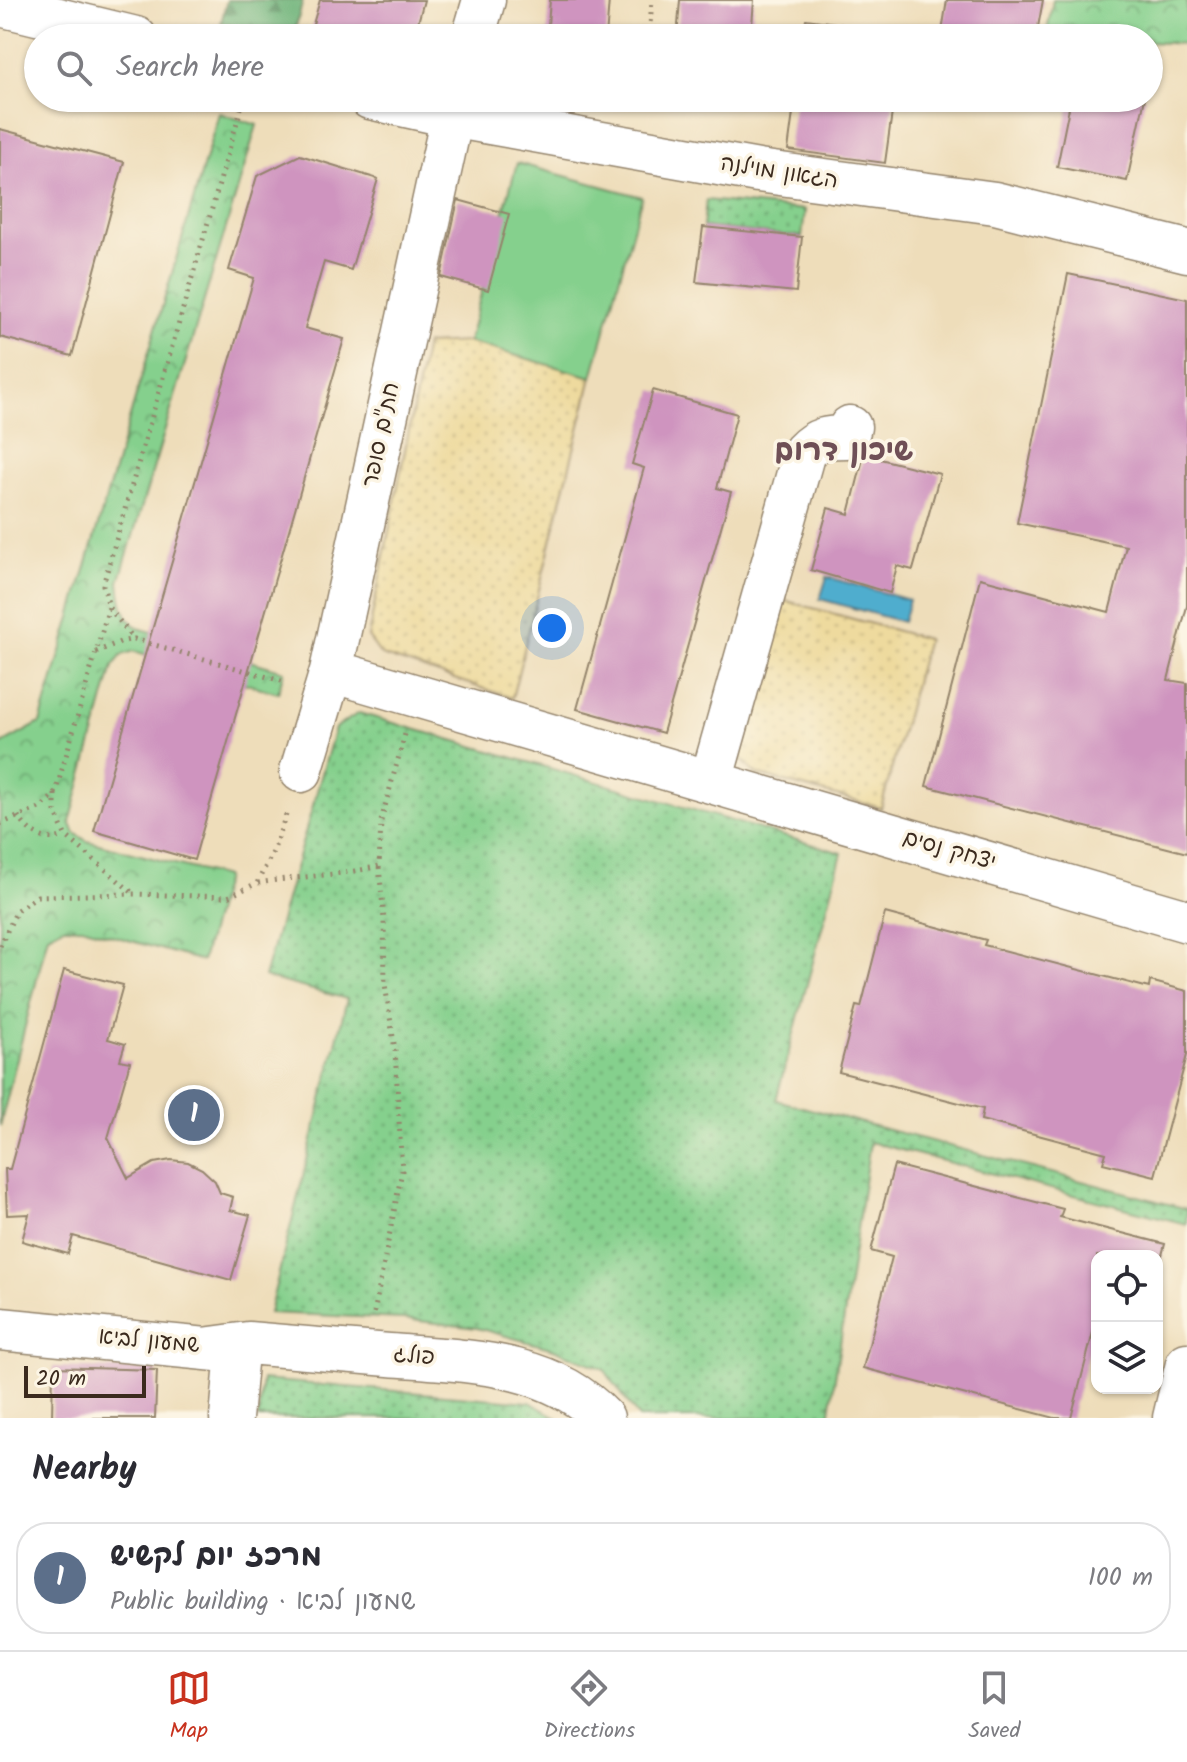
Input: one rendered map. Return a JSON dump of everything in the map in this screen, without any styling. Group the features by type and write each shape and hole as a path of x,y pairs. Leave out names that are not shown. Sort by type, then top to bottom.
{"street":[{"path":"477,24 484,0"},
{"path":"0,5 78,24"},
{"name":"חת\"ם סופר","path":"301,771 328,682 453,112"},
{"name":"הגאון מוילנה","path":"478,112 758,171 995,203 1187,251"},
{"path":"711,781 804,452 814,441 847,437 850,427"},
{"name":"יצחק נסים","path":"328,682 416,696 1187,921"},
{"name":"שמעון לביא","path":"0,1329 227,1351 236,1363 231,1418"},
{"name":"פולג","path":"211,1348 248,1343 496,1364 554,1383 595,1409 603,1418"},
{"path":"1174,1418 1187,1364"}],"path":[{"path":"650,24 652,0"},
{"path":"134,639 109,607 103,585 240,112"},
{"path":"109,607 55,794 55,811 65,835 135,894"},
{"path":"96,652 134,639 328,682"},
{"path":"366,1353 402,1171 395,1050 385,984 379,866 381,821 416,696"},
{"path":"257,883 273,852 301,771"},
{"path":"0,824 42,807 55,794"},
{"path":"18,816 25,826 40,837 58,839 65,835"},
{"path":"0,946 3,932 17,910 37,896 135,894 228,897 257,883 379,866"}],"green space":[{"path":"227,0 303,0 297,24 221,23"},
{"path":"1053,0 1187,0 1187,44 1163,43 1163,24 1048,24"},
{"path":"219,113 257,125 119,582 125,613 138,628 284,671 278,693 134,651 122,655 113,666 70,822 75,833 87,841 225,877 202,961 82,927 63,927 48,935 0,1126 0,745 40,723"},
{"path":"517,163 642,197 592,377 468,342"},
{"path":"706,200 805,210 802,237 703,227"},
{"path":"359,713 842,853 776,1100 1187,1209 1186,1224 870,1142 829,1418 639,1418 604,1369 554,1349 477,1328 403,1319 269,1313 347,999 264,977 335,728"},
{"path":"262,1380 530,1402 557,1418 258,1418"}],"sand":[{"path":"468,342 592,377 512,698 381,655 368,637 426,344"},
{"path":"783,600 927,639 881,808 756,774 740,758"}],"water":[{"path":"827,577 909,600 903,622 820,599"}],"building":[{"path":"320,0 424,0 418,24 313,24"},
{"path":"550,0 609,0 607,24 548,24"},
{"path":"680,0 754,0 752,24 678,24"},
{"path":"947,0 1043,0 1039,24 943,24"},
{"path":"806,19 843,24 805,24"},
{"path":"793,112 892,112 885,163 788,150"},
{"path":"1068,112 1142,112 1127,181 1057,167"},
{"path":"0,129 124,162 72,356 0,337"},
{"path":"300,155 378,179 351,270 324,262 305,328 344,339 194,860 94,831 254,278 229,270 257,176"},
{"path":"458,200 509,214 488,290 441,277"},
{"path":"703,227 802,237 796,292 696,282"},
{"path":"1068,274 1187,299 1187,606 1168,680 1187,683 1187,853 926,786 980,578 1109,612 1126,546 1017,523"},
{"path":"653,390 737,414 717,488 731,492 663,733 577,709 644,468 632,464"},
{"path":"864,455 940,474 913,570 897,566 890,593 811,570 828,508 849,514"},
{"path":"885,913 986,940 984,945 1149,988 1150,981 1187,991 1187,1055 1155,1176 1103,1163 1106,1153 981,1120 983,1109 839,1072 856,1006 861,1007"},
{"path":"64,970 123,985 108,1039 125,1044 120,1060 130,1062 108,1138 128,1178 154,1163 171,1160 188,1162 215,1181 220,1193 233,1197 230,1210 250,1215 231,1280 73,1236 68,1254 22,1241 29,1214 7,1215 5,1169 10,1169"},
{"path":"894,1165 1063,1209 1060,1217 1165,1244 1163,1252 1091,1250 1091,1340 1071,1418 1055,1418 863,1368 892,1257 871,1251"},
{"path":"53,1367 157,1370 155,1418 52,1418"}],"place":[{"name":"מרכז יום לקשיש","path":"194,1115"}],"district":[{"name":"שיכון דרום","path":"844,452"}]}
